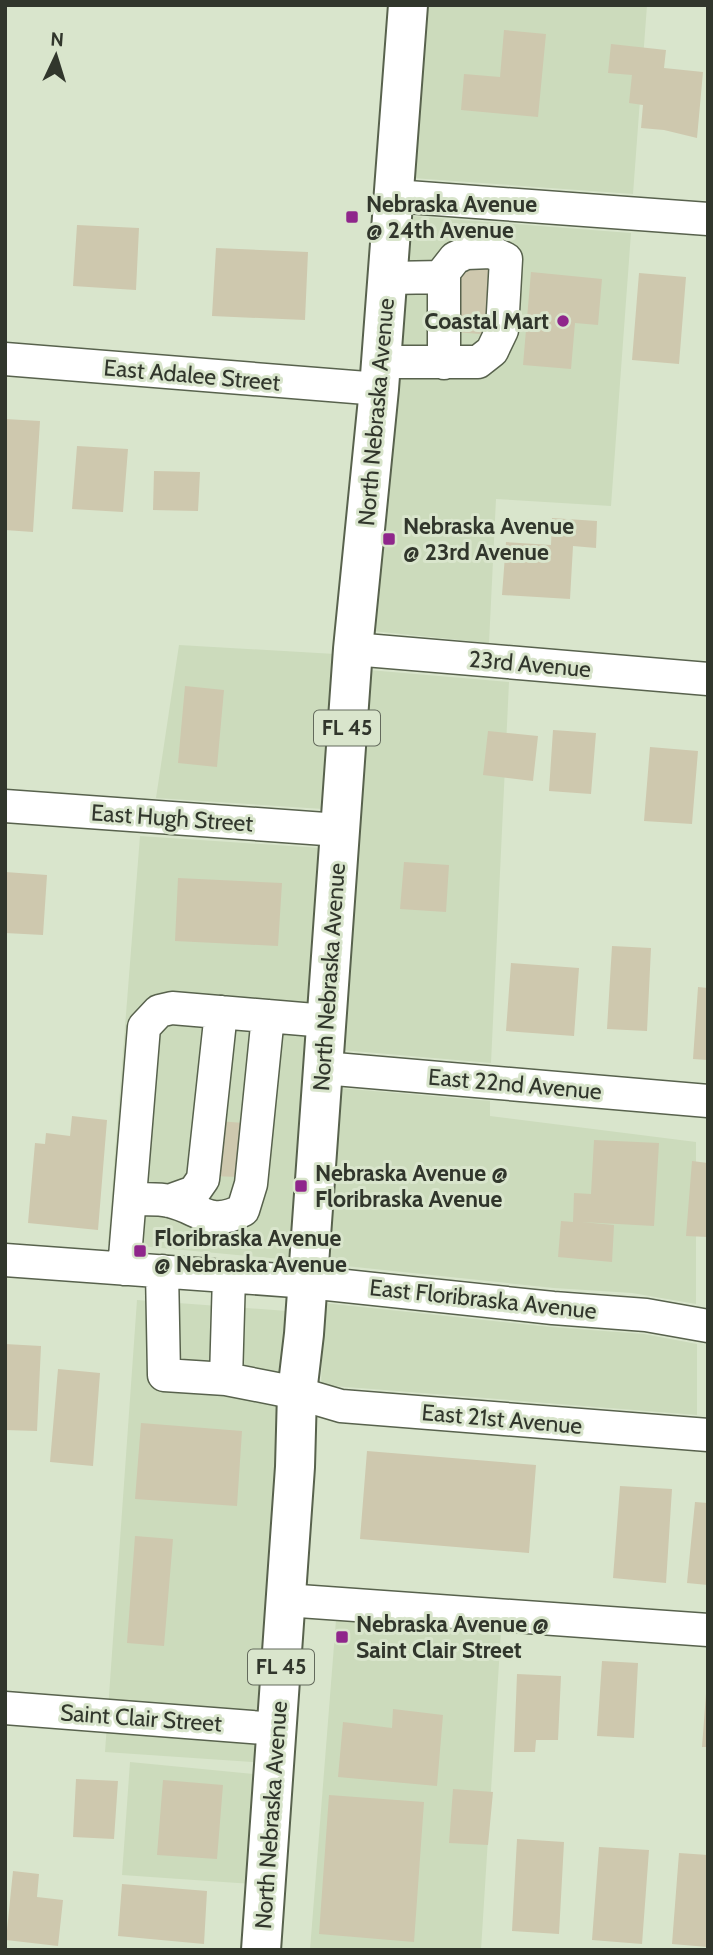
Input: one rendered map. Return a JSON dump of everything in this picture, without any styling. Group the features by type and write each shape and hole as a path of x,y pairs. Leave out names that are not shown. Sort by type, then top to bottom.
{"main road":[{"name":"North Nebraska Avenue","path":"261,1950 339,830 353,649 380,376 408,5"}],"street":[{"path":"394,196 708,219"},
{"path":"444,363 444,272 455,258 466,253 491,253 497,204"},
{"name":"East Adalee Street","path":"5,359 380,376 444,363 478,362 492,351 502,330 506,259 491,253"},
{"path":"388,278 444,277"},
{"name":"23rd Avenue","path":"353,649 708,679"},
{"name":"East Hugh Street","path":"5,806 339,830"},
{"path":"124,1269 144,1027 159,1011 172,1007 326,1021"},
{"path":"169,1201 194,1192 203,1179 221,1012"},
{"path":"130,1199 169,1201 208,1217 229,1218 243,1210 251,1184 268,1016"},
{"name":"East 22nd Avenue","path":"323,1068 708,1101"},
{"name":"East Floribraska Avenue","path":"5,1260 308,1282 646,1315 708,1326"},
{"name":"East 21st Avenue","path":"162,1271 164,1375 226,1379 298,1393 341,1406 708,1435"},
{"path":"226,1379 229,1276"},
{"path":"285,1600 708,1630"},
{"name":"Saint Clair Street","path":"5,1708 277,1728"}],"shaded area":[{"path":"425,5 647,5 633,194 412,178"},
{"path":"410,216 631,233 611,506 496,499 489,643 372,631"},
{"path":"179,645 335,654 323,809 156,798"},
{"path":"369,670 509,682 491,1063 341,1050"},
{"path":"140,836 321,848 292,1260 108,1243"},
{"path":"338,1088 490,1101 490,1116 696,1142 696,1304 632,1293 554,1288 327,1264"},
{"path":"137,1300 301,1312 269,1763 105,1752"},
{"path":"324,1303 644,1334 697,1344 697,1415 321,1385"},
{"path":"336,1620 501,1631 481,1950 310,1950"},
{"path":"130,1762 273,1776 265,1885 122,1875"}],"building":[{"path":"504,30 546,34 538,117 461,110 464,74 500,77"},
{"path":"611,44 666,50 664,68 703,72 697,138 641,128 643,105 629,103 632,75 608,73"},
{"path":"77,225 139,228 136,290 73,286"},
{"path":"216,248 308,252 305,320 212,316"},
{"path":"459,265 501,268 495,335 454,332"},
{"name":"Coastal Mart","path":"531,272 602,279 598,325 575,323 571,369 523,365"},
{"path":"639,273 686,277 679,364 632,360"},
{"path":"5,419 40,421 33,532 5,530"},
{"path":"77,446 128,449 123,512 72,509"},
{"path":"154,471 200,472 198,511 153,510"},
{"path":"552,518 597,521 596,548 573,546 570,599 502,595 506,542 551,545"},
{"path":"185,686 224,690 217,767 178,763"},
{"path":"553,730 596,733 591,794 549,791"},
{"path":"488,731 538,736 533,781 483,775"},
{"path":"650,747 698,751 692,824 644,821"},
{"path":"404,862 449,865 446,912 400,909"},
{"path":"5,872 47,875 43,935 5,933"},
{"path":"178,878 282,883 278,946 175,941"},
{"path":"612,946 651,948 647,1031 607,1029"},
{"path":"511,963 579,968 574,1036 506,1031"},
{"path":"698,987 708,988 708,1060 693,1059"},
{"path":"72,1116 107,1120 98,1230 28,1223 35,1143 45,1144 46,1133 70,1136"},
{"path":"217,1121 244,1123 239,1177 212,1176"},
{"path":"594,1140 659,1143 654,1226 581,1222 614,1225 612,1262 558,1257 561,1221 573,1222 574,1193 591,1194"},
{"path":"692,1161 708,1163 708,1237 686,1236"},
{"path":"5,1344 41,1346 37,1431 5,1430"},
{"path":"58,1369 100,1373 93,1466 50,1462"},
{"path":"141,1423 242,1431 237,1506 135,1499"},
{"path":"367,1451 536,1465 529,1553 360,1539"},
{"path":"620,1486 672,1489 666,1583 613,1578"},
{"path":"695,1502 708,1503 708,1585 687,1583"},
{"path":"135,1536 173,1539 164,1646 127,1643"},
{"path":"602,1661 638,1663 634,1738 597,1736"},
{"path":"517,1674 561,1676 558,1740 536,1740 535,1752 514,1752"},
{"path":"706,1694 708,1747 702,1747"},
{"path":"393,1709 443,1715 437,1786 338,1777 343,1722 392,1728"},
{"path":"76,1779 118,1781 114,1839 73,1837"},
{"path":"163,1780 223,1785 217,1859 157,1855"},
{"path":"453,1789 493,1792 488,1845 449,1843"},
{"path":"329,1795 424,1802 414,1942 319,1934"},
{"path":"517,1839 564,1842 559,1934 512,1931"},
{"path":"599,1847 649,1850 642,1944 592,1940"},
{"path":"679,1853 708,1855 708,1947 672,1944"},
{"path":"13,1871 39,1874 37,1897 63,1900 58,1946 6,1940"},
{"path":"122,1884 207,1891 204,1944 118,1936"}],"place":[{"name":"Nebraska Avenue @ 24th Avenue","path":"352,217"},
{"name":"Coastal Mart","path":"563,321"},
{"name":"Nebraska Avenue @ 23rd Avenue","path":"389,539"},
{"name":"Nebraska Avenue @ Floribraska Avenue","path":"301,1186"},
{"name":"Floribraska Avenue @ Nebraska Avenue","path":"140,1251"},
{"name":"Nebraska Avenue @ Saint Clair Street","path":"342,1637"}]}
